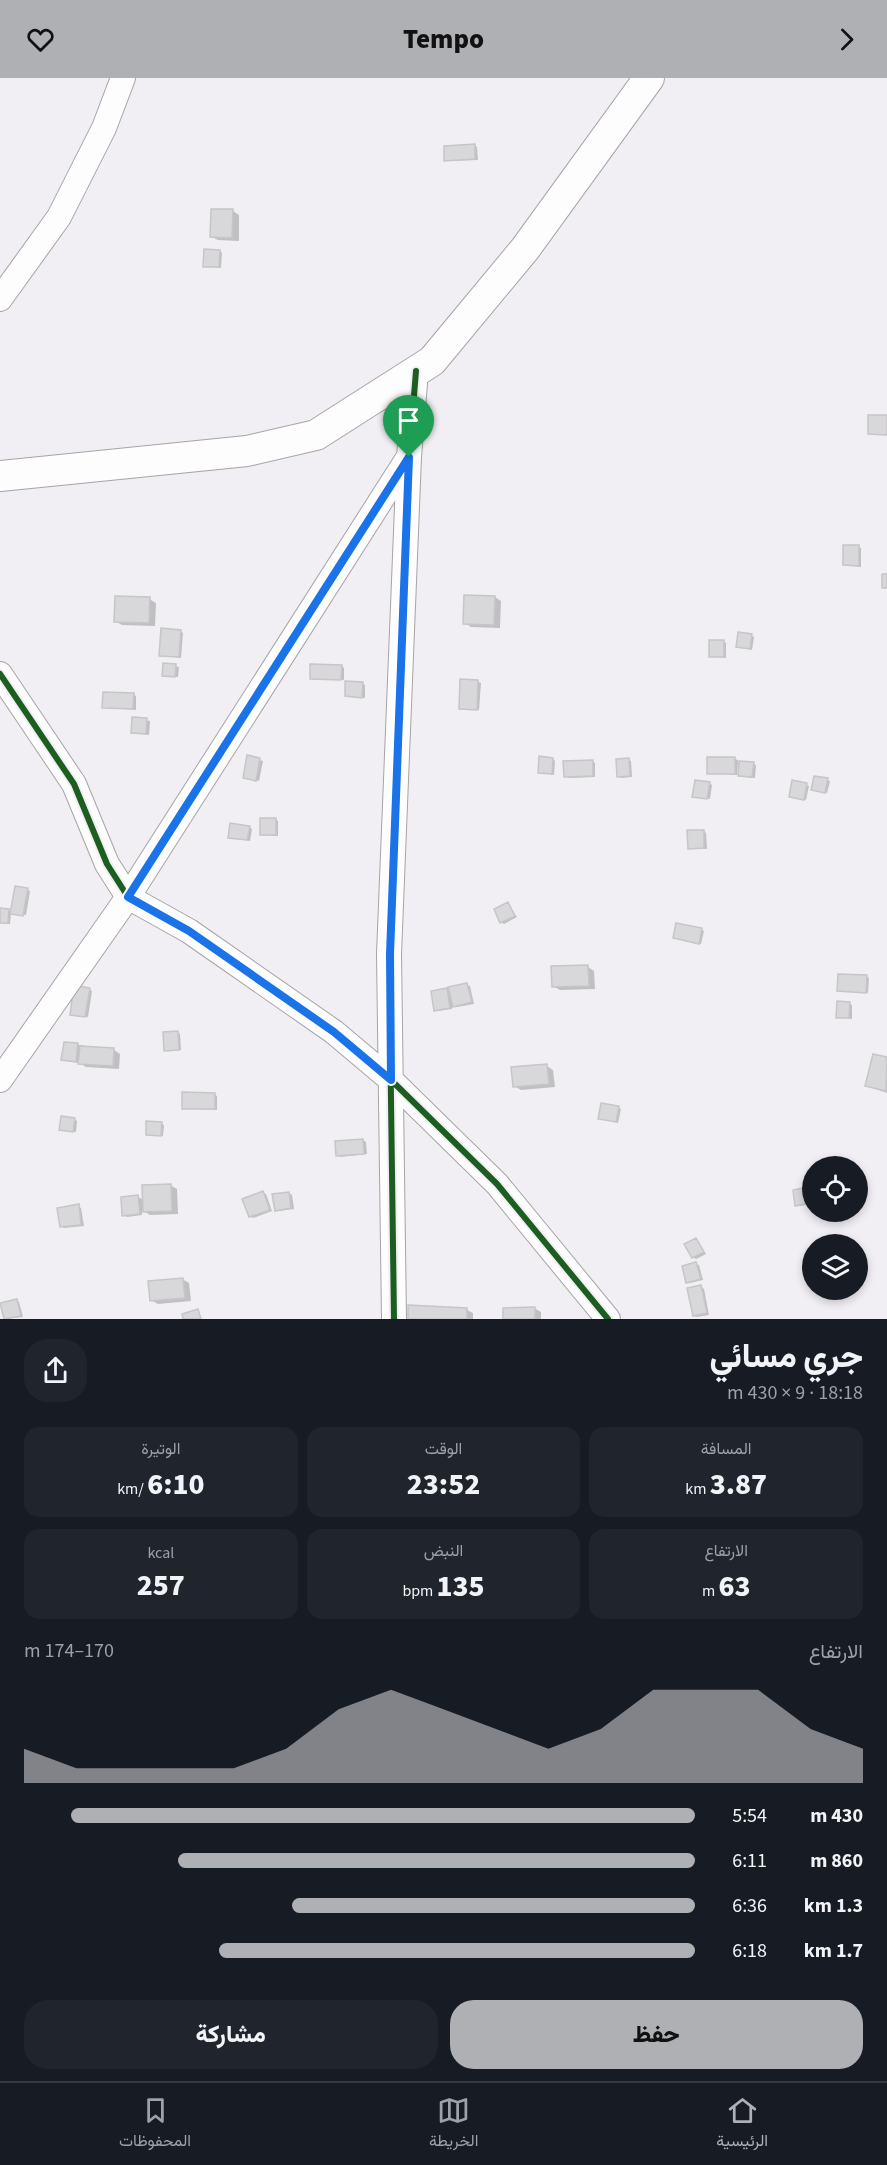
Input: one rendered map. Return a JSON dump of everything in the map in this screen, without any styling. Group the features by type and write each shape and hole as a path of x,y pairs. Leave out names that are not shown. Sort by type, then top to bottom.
{"street":[{"path":"0,299 59,217 105,128 123,78"},
{"path":"0,476 247,451 316,435 432,361 525,249 649,78"},
{"path":"394,1319 390,954 409,457 416,371"},
{"path":"0,1080 128,897 409,457"},
{"path":"0,674 74,784 107,864 128,897 189,931 334,1032 391,1080 497,1184 608,1319"}],"building":[{"path":"475,144 475,159 444,161 444,146"},
{"path":"211,209 233,209 232,238 210,237"},
{"path":"204,249 220,250 219,267 203,267"},
{"path":"868,415 887,415 887,435 868,434"},
{"path":"843,545 859,545 859,566 843,565"},
{"path":"882,574 887,574 887,588 882,588"},
{"path":"464,595 495,596 494,625 463,624"},
{"path":"115,596 150,597 149,623 114,622"},
{"path":"161,628 181,630 179,657 159,656"},
{"path":"738,632 752,634 750,649 736,647"},
{"path":"709,640 724,640 724,657 709,657"},
{"path":"163,663 176,664 175,677 162,676"},
{"path":"310,664 342,665 341,680 310,679"},
{"path":"460,679 478,680 477,710 459,709"},
{"path":"345,681 363,682 362,698 345,696"},
{"path":"103,692 134,693 133,709 102,708"},
{"path":"132,717 147,718 146,734 131,733"},
{"path":"247,755 260,758 256,781 243,778"},
{"path":"539,756 553,758 552,774 538,773"},
{"path":"707,757 735,757 735,774 707,774"},
{"path":"629,758 630,776 617,777 616,759"},
{"path":"593,760 593,776 564,777 563,761"},
{"path":"739,761 754,762 752,777 738,776"},
{"path":"814,776 828,778 825,793 811,790"},
{"path":"695,780 710,782 707,799 692,797"},
{"path":"792,780 807,783 804,800 789,797"},
{"path":"260,818 276,818 276,835 260,835"},
{"path":"230,823 250,826 247,840 228,838"},
{"path":"687,830 704,830 704,848 688,849"},
{"path":"15,886 28,888 23,916 10,914"},
{"path":"508,902 515,916 500,923 494,909"},
{"path":"0,908 9,909 8,923 0,923"},
{"path":"676,923 702,928 699,944 673,938"},
{"path":"588,965 589,986 552,987 551,966"},
{"path":"838,974 867,975 866,993 837,991"},
{"path":"467,983 472,1002 453,1007 448,987"},
{"path":"74,985 90,988 85,1017 70,1015"},
{"path":"447,988 450,1008 434,1011 431,991"},
{"path":"837,1001 850,1002 849,1018 836,1018"},
{"path":"178,1031 179,1050 164,1051 163,1032"},
{"path":"64,1042 78,1043 76,1062 61,1060"},
{"path":"80,1046 114,1048 113,1066 78,1064"},
{"path":"873,1054 887,1057 886,1091 865,1086"},
{"path":"547,1064 549,1084 513,1087 511,1067"},
{"path":"182,1092 215,1093 215,1109 182,1109"},
{"path":"601,1103 619,1106 616,1122 598,1119"},
{"path":"61,1116 75,1118 73,1132 59,1130"},
{"path":"146,1121 162,1122 161,1136 146,1135"},
{"path":"363,1139 364,1154 336,1156 335,1141"},
{"path":"171,1184 172,1211 143,1212 142,1185"},
{"path":"802,1188 802,1205 795,1206 793,1190"},
{"path":"263,1191 270,1210 249,1217 242,1199"},
{"path":"289,1192 291,1208 275,1211 272,1194"},
{"path":"138,1195 140,1214 122,1216 121,1197"},
{"path":"79,1204 81,1225 60,1227 57,1208"},
{"path":"696,1238 704,1252 692,1258 684,1244"},
{"path":"696,1262 701,1279 686,1283 682,1266"},
{"path":"183,1278 185,1298 150,1301 148,1281"},
{"path":"701,1285 707,1313 693,1316 687,1288"},
{"path":"17,1299 21,1316 4,1319 0,1303"},
{"path":"408,1305 467,1308 467,1319 408,1319"},
{"path":"535,1307 535,1319 503,1319 503,1308"},
{"path":"198,1309 201,1319 183,1319 182,1314"}],"cycle path":[{"path":"394,1319 389,954 409,457 416,371"},
{"path":"0,674 74,784 107,864 128,897 189,931 334,1032 391,1080 497,1184 608,1319"}],"route":[{"path":"409,457 390,954 391,1080 334,1032 189,931 128,897 409,457"}]}
